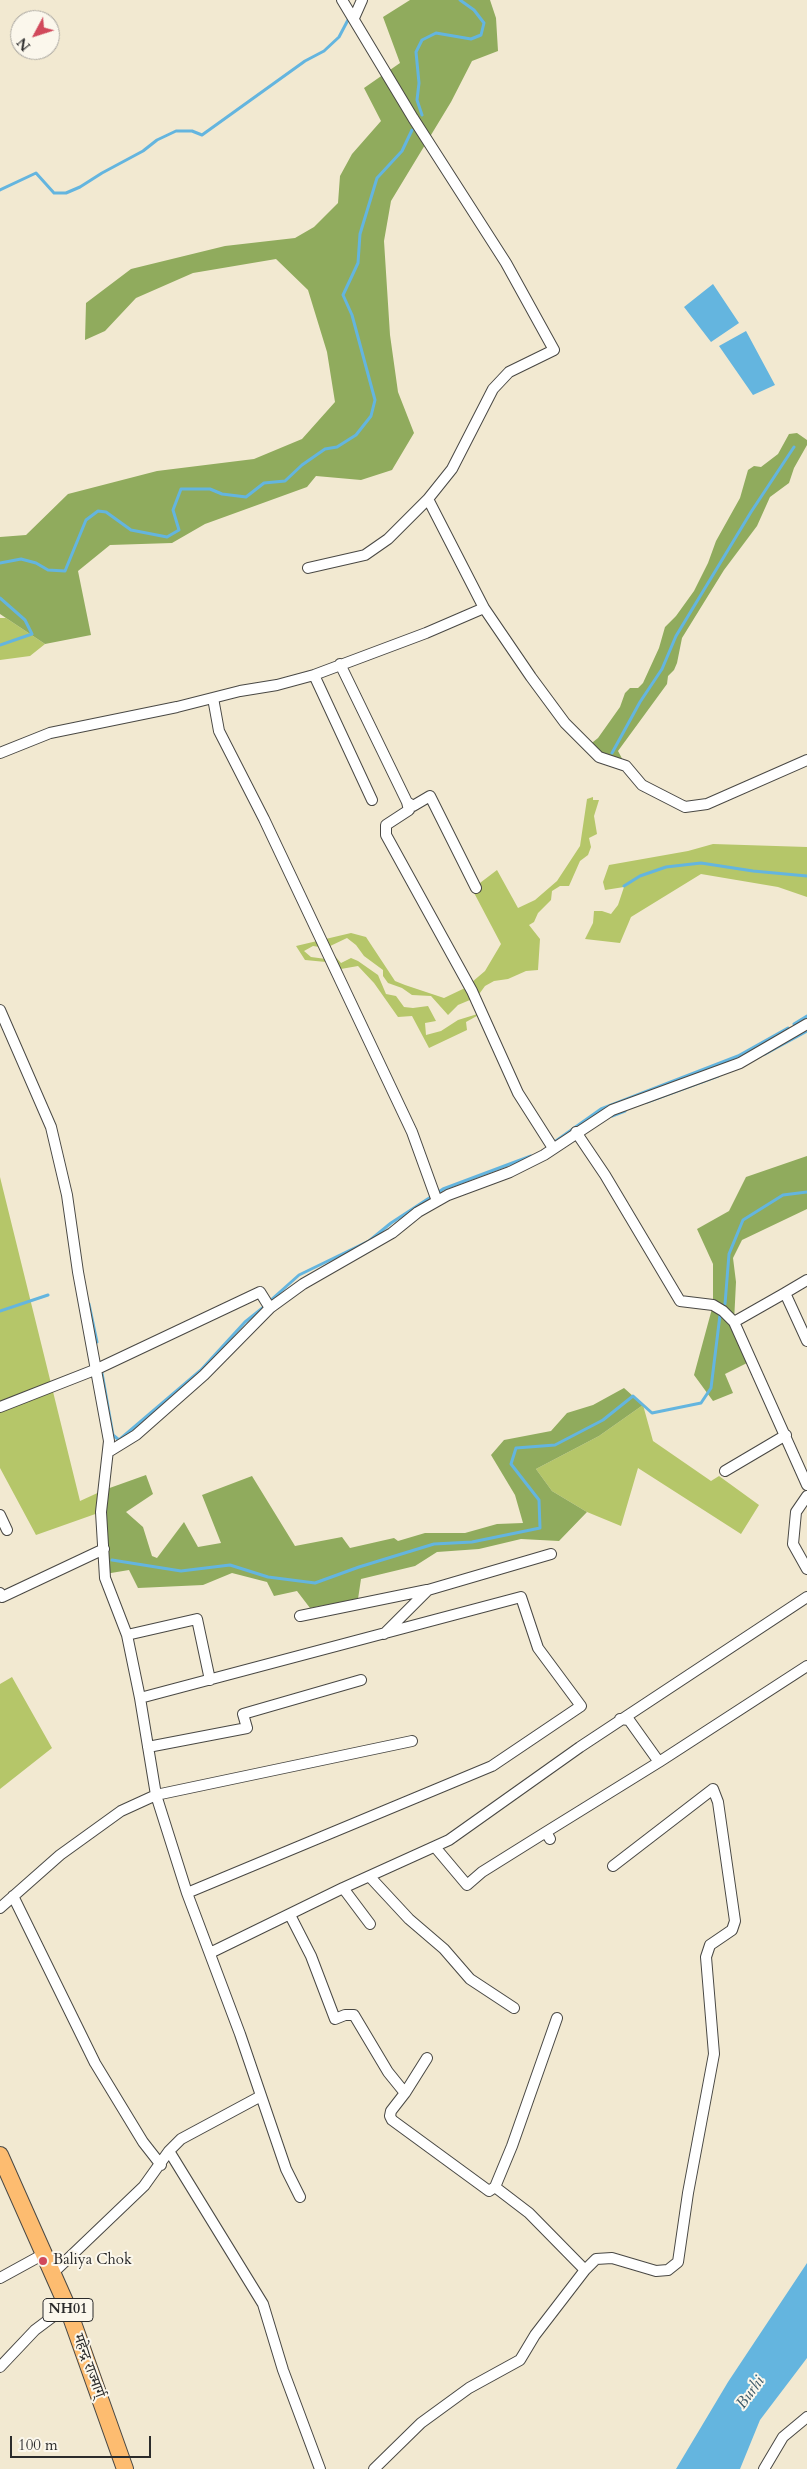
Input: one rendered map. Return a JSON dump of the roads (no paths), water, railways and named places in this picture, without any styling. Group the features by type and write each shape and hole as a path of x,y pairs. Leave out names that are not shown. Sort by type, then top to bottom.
{"highway":[{"name":"महेन्द्र राज्मार्ग्","path":"0,2155 42,2255 66,2306 122,2468"}],"street":[{"path":"308,568 365,555 388,539 428,500 452,469 493,389 509,372 554,350 506,263 413,118 342,0"},
{"path":"354,18 362,0"},
{"path":"428,500 484,608 565,723 599,757 626,766 642,785 685,807 707,804 807,760"},
{"path":"0,753 50,734 277,685 314,675 426,633 484,608"},
{"path":"340,664 408,802 409,810 386,825 386,835 472,991 518,1093 553,1148"},
{"path":"314,675 372,800"},
{"path":"213,698 219,731 264,819 412,1132 437,1201"},
{"path":"408,802 412,806 430,796 476,888"},
{"path":"0,1010 51,1127 67,1196 78,1272 97,1369 110,1450 101,1512 105,1578 127,1635 140,1698 156,1796 187,1893 286,2169 300,2197"},
{"path":"110,1450 136,1435 204,1375 270,1308 303,1284 372,1246 418,1212 437,1201 510,1172 553,1148 612,1110 740,1063 807,1024"},
{"path":"576,1132 604,1174 680,1301 713,1305 734,1322 807,1485"},
{"path":"734,1322 807,1280"},
{"path":"0,1408 97,1369 260,1292 270,1308"},
{"path":"785,1293 807,1341"},
{"path":"725,1471 786,1435"},
{"path":"807,1496 796,1512 793,1544 807,1568"},
{"path":"0,1515 7,1530"},
{"path":"0,1594 2,1597 104,1549"},
{"path":"300,1616 428,1590 551,1554"},
{"path":"384,1635 428,1590"},
{"path":"140,1698 384,1635 521,1597 538,1648 565,1687 581,1706 492,1766 187,1893"},
{"path":"210,1954 343,1888 450,1840 620,1719 807,1597"},
{"path":"127,1635 197,1620 210,1680"},
{"path":"434,1848 467,1885 482,1872 548,1836 807,1666"},
{"path":"148,1747 247,1728 243,1714 361,1680"},
{"path":"620,1719 629,1720 659,1762"},
{"path":"0,1908 60,1855 121,1812 156,1796 412,1741"},
{"path":"374,2469 421,2423 469,2388 520,2360 535,2335 585,2270 596,2259 612,2258 656,2270 668,2270 678,2262 688,2193 714,2054 706,1957 710,1945 732,1930 735,1921 718,1802 713,1789 613,1866"},
{"path":"370,1877 409,1919 444,1949 470,1979 514,2008"},
{"path":"343,1888 370,1924"},
{"path":"13,1896 95,2063 143,2142 160,2165"},
{"path":"290,1915 311,1956 335,2019 345,2015 354,2016 384,2066 405,2093"},
{"path":"427,2058 391,2111 390,2116 392,2120 489,2191 495,2187 512,2146 557,2018"},
{"path":"52,2274 144,2186 169,2151 181,2139 261,2096"},
{"path":"169,2151 263,2304 283,2370 320,2469"},
{"path":"495,2187 530,2213 585,2270"},
{"path":"0,2278 42,2255"},
{"path":"0,2367 35,2330 66,2306"},
{"path":"764,2469 783,2437 807,2417"}],"water":[{"path":"713,284 739,323 711,342 684,307"},
{"path":"746,331 775,385 753,395 719,346"},
{"name":"Burhi","path":"807,2263 807,2358 760,2420 740,2469 676,2469 728,2382"}],"waterway":[{"path":"422,115 417,100 419,83 416,52 422,40 436,33 471,39 481,35 484,23 474,10 460,0"},
{"path":"0,190 36,173 54,193 66,193 80,187 143,151 157,140 176,131 192,131 202,135 305,61 324,51 339,37 349,18"},
{"path":"0,563 21,559 36,563 48,570 65,571 86,520 98,511 106,512 131,530 167,537 179,530 173,510 181,489 210,489 222,494 246,497 264,483 285,481 302,465 325,449 337,447 356,435 371,416 375,400 352,315 343,295 358,263 360,234 377,178 402,151 412,130"},
{"path":"612,753 640,702 662,669 676,636 751,512 794,447"},
{"path":"0,598 25,620 32,634 0,645"},
{"path":"624,886 640,876 666,867 701,863 753,871 807,876"},
{"path":"794,1024 807,1016"},
{"path":"553,1143 601,1109 738,1056 788,1028"},
{"path":"765,1054 807,1031"},
{"path":"647,1102 718,1076"},
{"path":"612,1116 625,1111"},
{"path":"271,1300 299,1275 369,1241 391,1223 443,1189 531,1156"},
{"path":"725,1304 729,1254 743,1220 783,1195 807,1192"},
{"path":"0,1311 48,1295"},
{"path":"89,1304 97,1342"},
{"path":"102,1373 113,1435 119,1440 201,1370 245,1322 265,1306"},
{"path":"112,1560 181,1571 230,1565 268,1577 315,1583 359,1567 434,1544 472,1542 540,1528 539,1500 511,1464 516,1448 555,1445 603,1420 633,1396 652,1413 701,1403 711,1388 720,1315"}],"place":[{"name":"Baliya Chok","path":"43,2261"}]}
